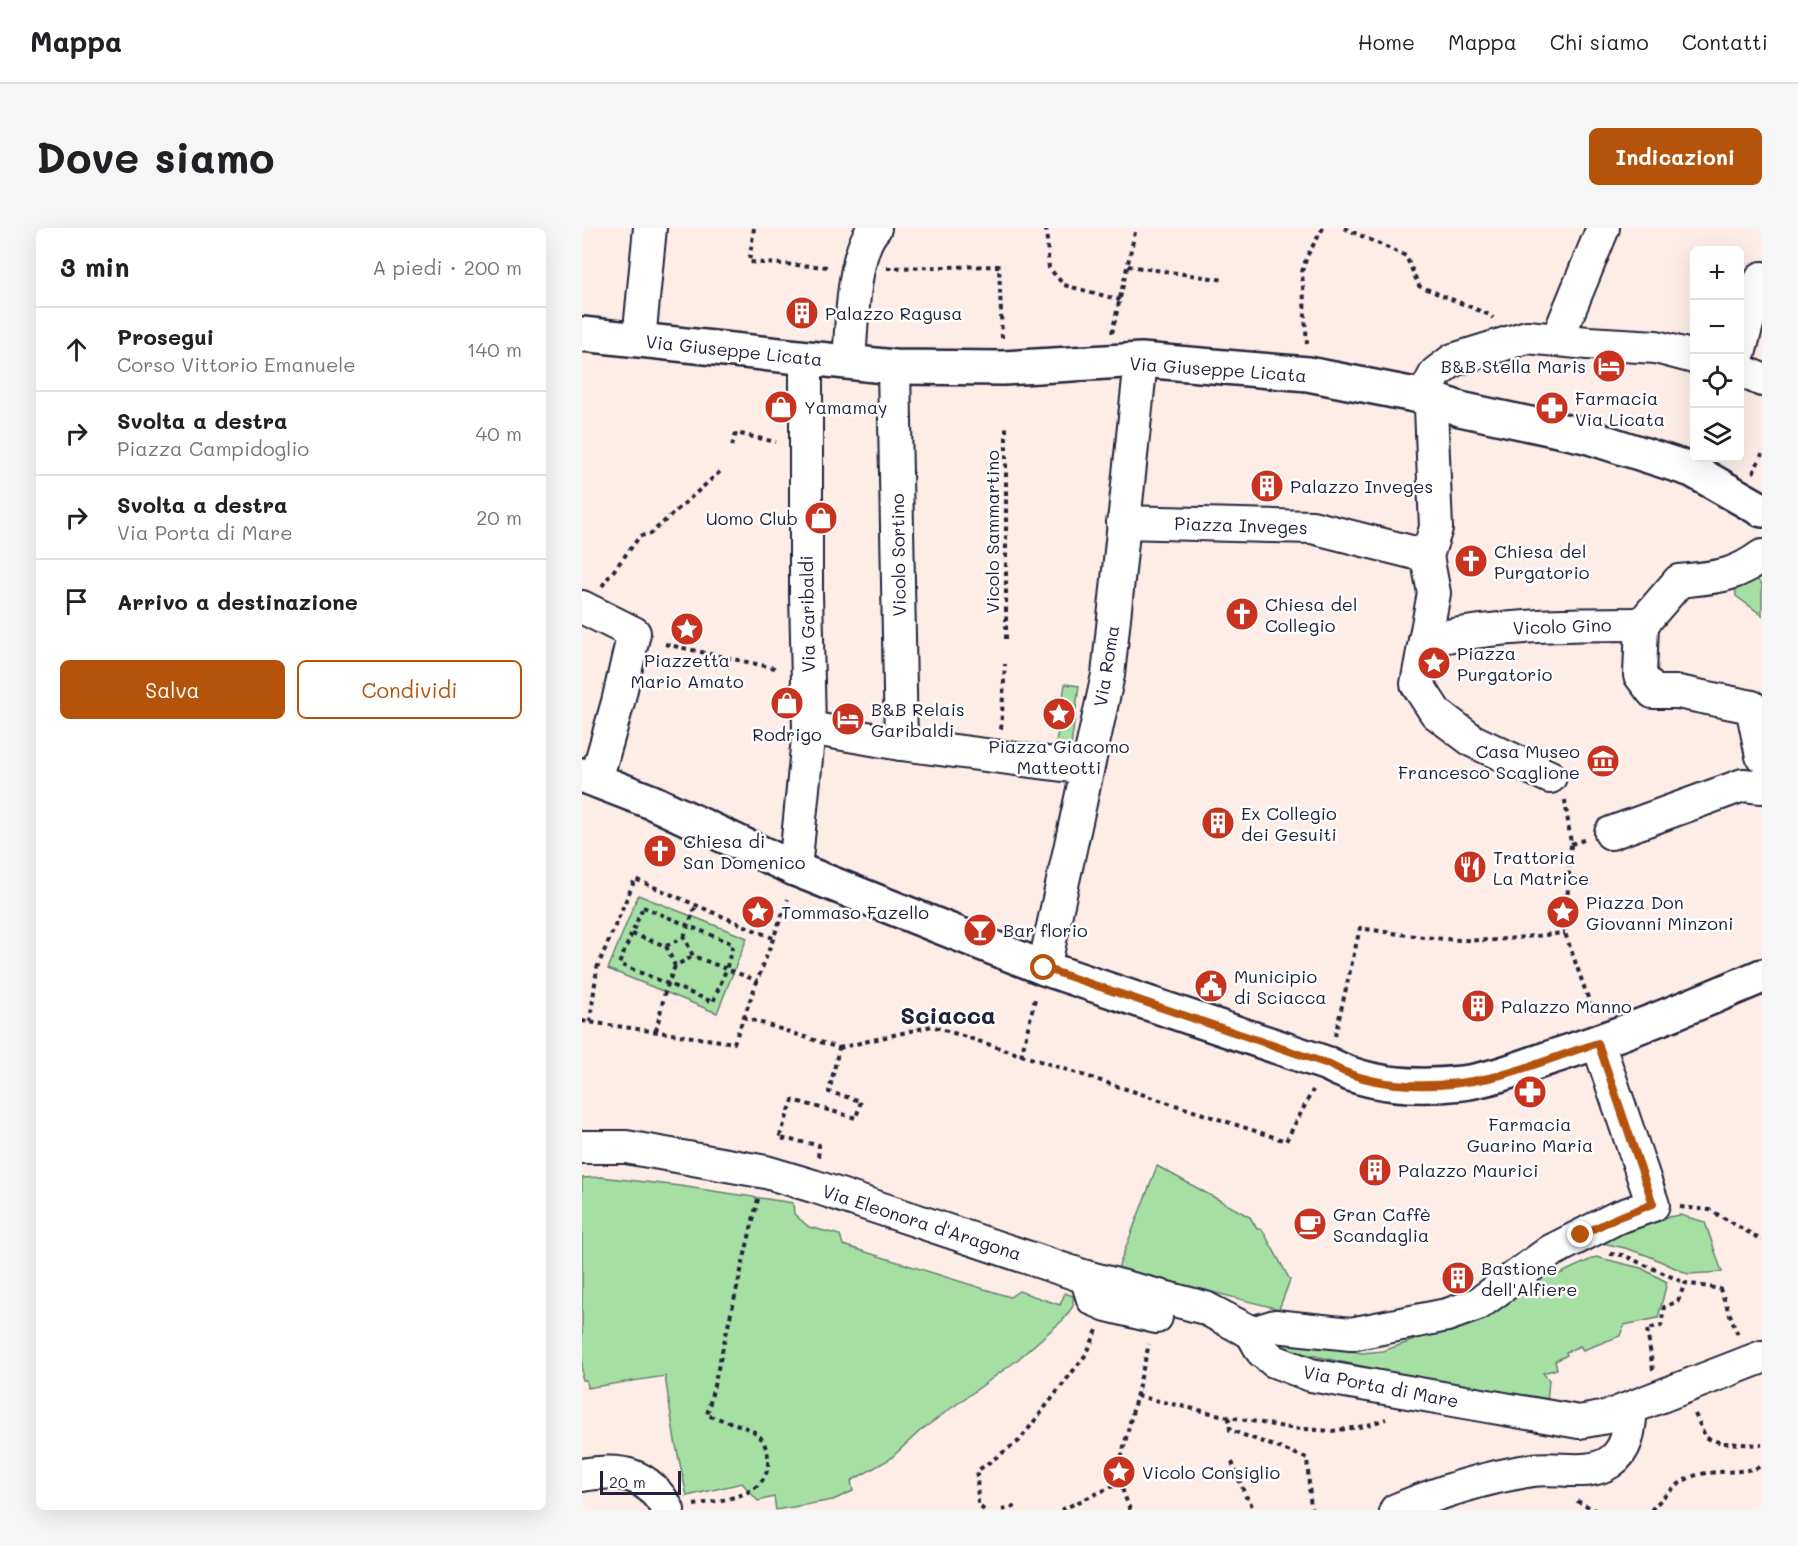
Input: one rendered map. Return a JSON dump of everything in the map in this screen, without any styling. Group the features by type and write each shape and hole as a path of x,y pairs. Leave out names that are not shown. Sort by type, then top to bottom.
{"street":[{"path":"639,340 650,228"},
{"path":"849,361 858,269 867,236 875,228"},
{"path":"1557,340 1603,228"},
{"path":"1744,335 1757,287 1762,278"},
{"name":"Via Giuseppe Licata","path":"582,334 894,367 1003,368 1141,360 1308,374 1431,398 1460,409 1586,436 1692,470 1762,510"},
{"path":"1550,777 1473,741 1436,713 1417,684 1434,593 1427,556 1436,528 1430,384 1436,373 1453,360 1527,337 1656,347 1690,356"},
{"name":"Via Garibaldi","path":"795,869 809,728 806,593 806,358"},
{"name":"Via Roma","path":"1044,968 1108,675 1141,360"},
{"name":"Vicolo Sortino","path":"894,367 901,744"},
{"path":"1744,372 1762,380"},
{"name":"Piazza Inveges","path":"1123,522 1312,527 1427,556"},
{"path":"1762,556 1742,570 1730,574 1679,581 1642,624 1640,675 1653,692 1678,692 1752,707 1762,756"},
{"path":"584,607 634,633 618,702 589,777 651,802 795,869 1321,1076 1347,1074 1375,1081 1431,1085 1491,1078 1598,1043 1762,976"},
{"name":"Vicolo Gino","path":"1425,640 1458,633 1549,624 1642,624"},
{"path":"809,728 901,744 1086,768"},
{"path":"1611,833 1743,785 1762,786"},
{"path":"1252,1333 1275,1326 1351,1334 1447,1315 1478,1304 1551,1251 1571,1240 1616,1218 1653,1204 1598,1043"},
{"name":"Via Eleonora d'Aragona","path":"582,1147 626,1147 766,1172 1086,1277 1205,1308 1252,1333"},
{"path":"1086,1277 1093,1299 1107,1305 1156,1317"},
{"name":"Via Porta di Mare","path":"1252,1333 1262,1351 1274,1361 1311,1375 1579,1422 1608,1417 1755,1359"},
{"path":"1396,1510 1424,1498 1506,1475 1536,1469 1590,1470 1601,1467 1619,1454 1644,1402"},
{"path":"582,1474 613,1471 628,1474 653,1488 676,1509"}],"path":[{"path":"754,228 749,262 858,269 999,266 1003,368"},
{"path":"1046,228 1049,268 1064,285 1120,300"},
{"path":"1105,363 1136,228"},
{"path":"1308,374 1302,272 1307,256 1323,228"},
{"path":"1344,228 1406,256 1419,286 1490,315 1510,343"},
{"path":"1128,266 1225,280"},
{"name":"Vicolo Sammartino","path":"1006,425 1006,639"},
{"path":"732,446 736,433 806,449"},
{"path":"584,607 640,536 650,534 723,470"},
{"path":"665,644 808,675"},
{"path":"996,756 1005,664"},
{"path":"1550,777 1564,796 1570,844 1565,933 1597,1023 1598,1043"},
{"path":"582,1021 734,1043 792,888 795,869"},
{"path":"590,1022 597,968 635,879 774,938"},
{"path":"632,934 666,946 684,937 696,905"},
{"path":"643,907 733,944 726,970 713,1002 619,964 632,934 643,907"},
{"path":"743,1017 839,1048 932,1026 1286,1141 1321,1076 1360,928 1418,936 1495,940 1565,933"},
{"path":"684,937 693,956 758,981"},
{"path":"666,946 675,966"},
{"path":"656,1032 667,984 675,966 693,956"},
{"path":"1021,1056 1044,968"},
{"path":"813,1186 819,1145 779,1138 793,1100 856,1118 861,1101 829,1092 839,1048"},
{"path":"676,1509 749,1493 762,1481 766,1473 767,1451 756,1433 707,1415 766,1172"},
{"path":"1653,1204 1710,1210 1762,1240"},
{"path":"1603,1253 1623,1256 1685,1283 1720,1289 1755,1359"},
{"path":"1644,1402 1647,1329 1661,1326 1664,1307 1678,1300 1685,1283"},
{"path":"984,1510 978,1505 977,1471 1019,1441 1087,1353 1107,1305"},
{"path":"1130,1510 1120,1483 1120,1463 1156,1317"},
{"path":"1137,1396 1290,1428 1332,1431 1365,1426 1407,1413 1412,1394"},
{"path":"1229,1417 1230,1431 1307,1458 1311,1510"},
{"path":"1706,1438 1722,1443 1762,1445"},
{"path":"1232,1462 1253,1510"},
{"path":"1651,1510 1678,1484 1699,1474 1752,1470 1762,1466"},
{"path":"1061,1510 1120,1483"},
{"path":"1002,1510 1013,1507 1014,1510"},
{"path":"1755,1510 1762,1507"}],"green space":[{"path":"1749,574 1762,584 1762,615 1736,596 1734,578"},
{"path":"1065,684 1079,686 1070,753 1055,750"},
{"path":"638,895 747,938 717,1013 608,969"},
{"path":"1157,1166 1250,1217 1257,1229 1262,1229 1290,1280 1279,1309 1118,1268"},
{"path":"601,1177 793,1203 794,1214 809,1227 840,1235 843,1245 1010,1297 1019,1291 1060,1305 1065,1293 1073,1296 1073,1306 1064,1319 1016,1361 920,1431 890,1459 851,1481 853,1491 833,1500 776,1510 774,1497 758,1501 742,1483 687,1496 675,1441 665,1376 587,1388 586,1380 582,1380 582,1178"},
{"path":"1680,1215 1705,1222 1722,1272 1688,1274 1625,1248 1602,1243 1590,1244 1652,1220"},
{"path":"1596,1257 1641,1268 1667,1282 1658,1318 1624,1325 1620,1336 1583,1350 1580,1346 1566,1352 1567,1355 1555,1361 1557,1369 1543,1373 1549,1380 1547,1403 1489,1394 1283,1349 1279,1346 1280,1341 1287,1340 1362,1353 1383,1351 1483,1316 1547,1266 1555,1276"}],"place":[{"name":"Palazzo Ragusa","path":"802,313"},
{"name":"B&B Stella Maris","path":"1609,366"},
{"name":"Yamamay","path":"781,407"},
{"name":"Farmacia Via Licata","path":"1552,408"},
{"name":"Palazzo Inveges","path":"1267,486"},
{"name":"Uomo Club","path":"821,518"},
{"name":"Chiesa del Purgatorio","path":"1471,561"},
{"name":"Chiesa del Collegio","path":"1242,614"},
{"name":"Piazzetta Mario Amato","path":"687,629"},
{"name":"Piazza Purgatorio","path":"1434,663"},
{"name":"Rodrigo","path":"787,703"},
{"name":"Piazza Giacomo Matteotti","path":"1059,714"},
{"name":"B&B Relais Garibaldi","path":"848,719"},
{"name":"Casa Museo Francesco Scaglione","path":"1603,761"},
{"name":"Ex Collegio dei Gesuiti","path":"1218,823"},
{"name":"Chiesa di San Domenico","path":"660,851"},
{"name":"Trattoria La Matrice","path":"1470,867"},
{"name":"Tommaso Fazello","path":"758,912"},
{"name":"Piazza Don Giovanni Minzoni","path":"1563,912"},
{"name":"Bar florio","path":"980,930"},
{"name":"Municipio di Sciacca","path":"1211,986"},
{"name":"Palazzo Manno","path":"1478,1006"},
{"name":"Farmacia Guarino Maria","path":"1530,1092"},
{"name":"Palazzo Maurici","path":"1375,1170"},
{"name":"Gran Caffè Scandaglia","path":"1310,1224"},
{"name":"Bastione dell'Alfiere","path":"1458,1278"},
{"name":"Vicolo Consiglio","path":"1119,1472"}],"district":[{"name":"Sciacca","path":"948,1014"}],"route":[{"path":"1044,968 1328,1064 1347,1074 1375,1081 1431,1085 1491,1078 1598,1043 1653,1204 1581,1235"}]}
